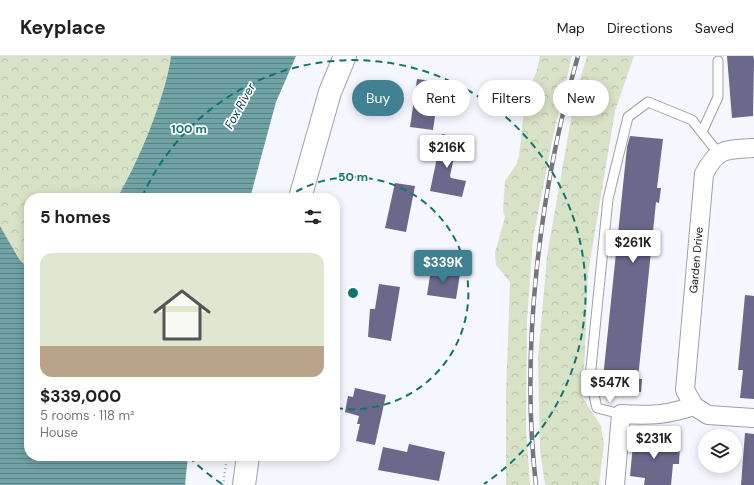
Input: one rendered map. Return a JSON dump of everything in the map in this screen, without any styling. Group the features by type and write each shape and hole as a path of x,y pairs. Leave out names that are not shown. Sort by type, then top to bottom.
{"street":[{"path":"301,193 330,92 345,56"},
{"path":"719,154 728,150 754,148"},
{"name":"Garden Drive","path":"694,406 685,390 704,174 712,158 719,154"},
{"path":"615,485 621,414 651,416 694,406 708,415 754,418"},
{"path":"244,485 247,461"}],"lane":[{"path":"702,132 718,97 718,61"},
{"path":"621,414 597,408 590,378 608,199 628,117 648,102 692,120 719,154"}],"path":[{"path":"223,485 226,461"}],"green space":[{"path":"0,56 171,56 163,90 150,129 134,167 120,193 24,193 24,264 19,259 0,226"},
{"path":"540,56 572,56 566,80 553,80 553,116 558,116 533,239 527,321 526,428 530,485 506,485 506,396 510,282 496,265 495,253 505,217 503,211 505,181 516,165 519,156 523,116 545,116 545,80 533,80"},
{"path":"587,56 634,56 615,111 588,274 583,398 601,426 604,444 599,485 545,485 540,450 538,358 547,256 572,116 609,116 609,80 580,80"}],"water":[{"name":"Fox River","path":"171,56 296,56 276,102 251,193 120,193 134,167 150,129 168,72"},
{"path":"0,226 19,259 24,264 24,461 187,461 185,485 0,485"}],"building":[{"path":"727,56 753,56 753,116 732,118"},
{"path":"412,113 412,116 435,116 433,130 410,127"},
{"path":"442,134 458,137 450,176 451,178 466,181 462,197 430,191"},
{"path":"630,136 663,139 657,188 661,188 659,203 656,202 638,379 642,379 641,392 602,388 627,147"},
{"path":"395,183 415,186 406,232 385,228"},
{"path":"431,269 460,274 456,299 427,295"},
{"path":"379,284 400,287 391,341 368,337 370,309 375,309"},
{"path":"745,295 754,296 754,399 740,398 743,370 738,370"},
{"path":"355,388 386,395 375,445 356,441 360,424 357,424 359,416 345,412 348,396 353,397"},
{"path":"745,433 754,434 754,485 741,485"},
{"path":"634,434 655,436 654,443 680,445 679,464 673,464 671,485 644,485 645,478 630,476"},
{"path":"409,444 445,452 439,481 378,470 383,447 407,452"}],"railway":[{"path":"536,485 530,379 532,324 537,269 553,159 578,56"}]}
